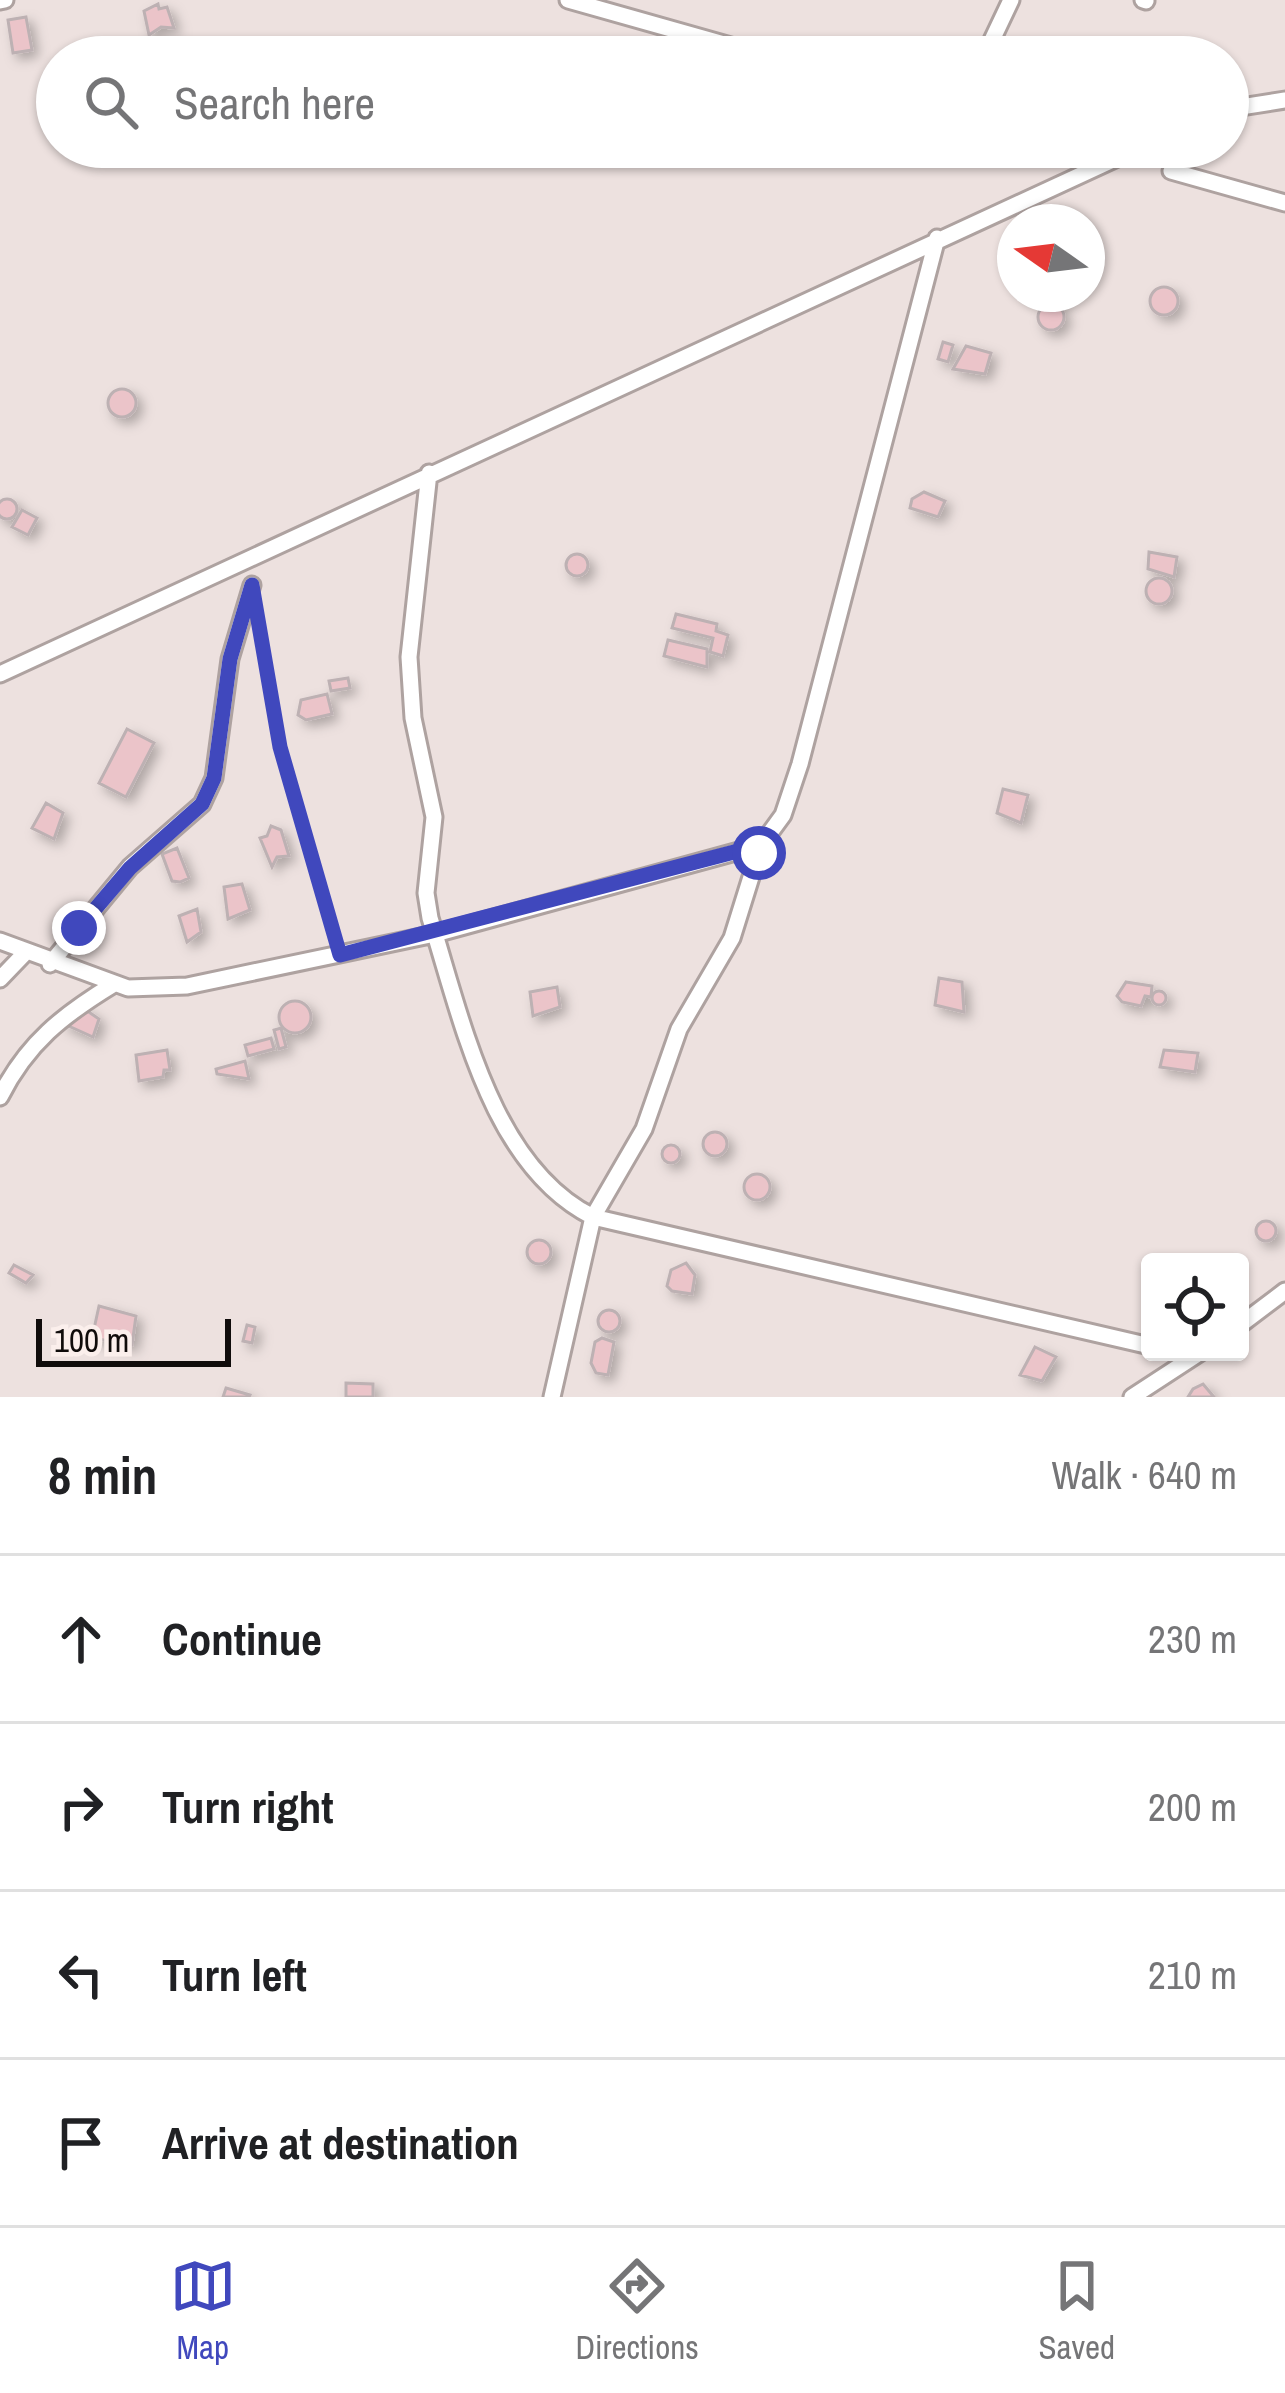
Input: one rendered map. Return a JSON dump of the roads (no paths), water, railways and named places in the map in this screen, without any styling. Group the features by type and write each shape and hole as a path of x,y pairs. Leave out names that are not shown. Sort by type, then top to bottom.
{"street":[{"path":"568,0 696,36"},
{"path":"994,36 1011,0"},
{"path":"1249,106 1285,100"},
{"path":"0,674 1094,168"},
{"path":"1171,171 1285,203"},
{"path":"552,1397 593,1217 644,1129 679,1029 732,938 761,845 783,815 800,764 937,238"},
{"path":"429,472 409,657 413,718 434,817 426,893 435,934 495,1114 543,1182 567,1204 593,1217 1141,1344"},
{"path":"50,964 130,868 202,804 214,778 230,659 252,585"},
{"path":"0,941 50,964 114,984 187,986 435,934 761,845"},
{"path":"0,980 25,953"},
{"path":"0,1097 16,1065 44,1031 114,984"},
{"path":"1249,1318 1285,1291"},
{"path":"1132,1397 1187,1361"}]}
